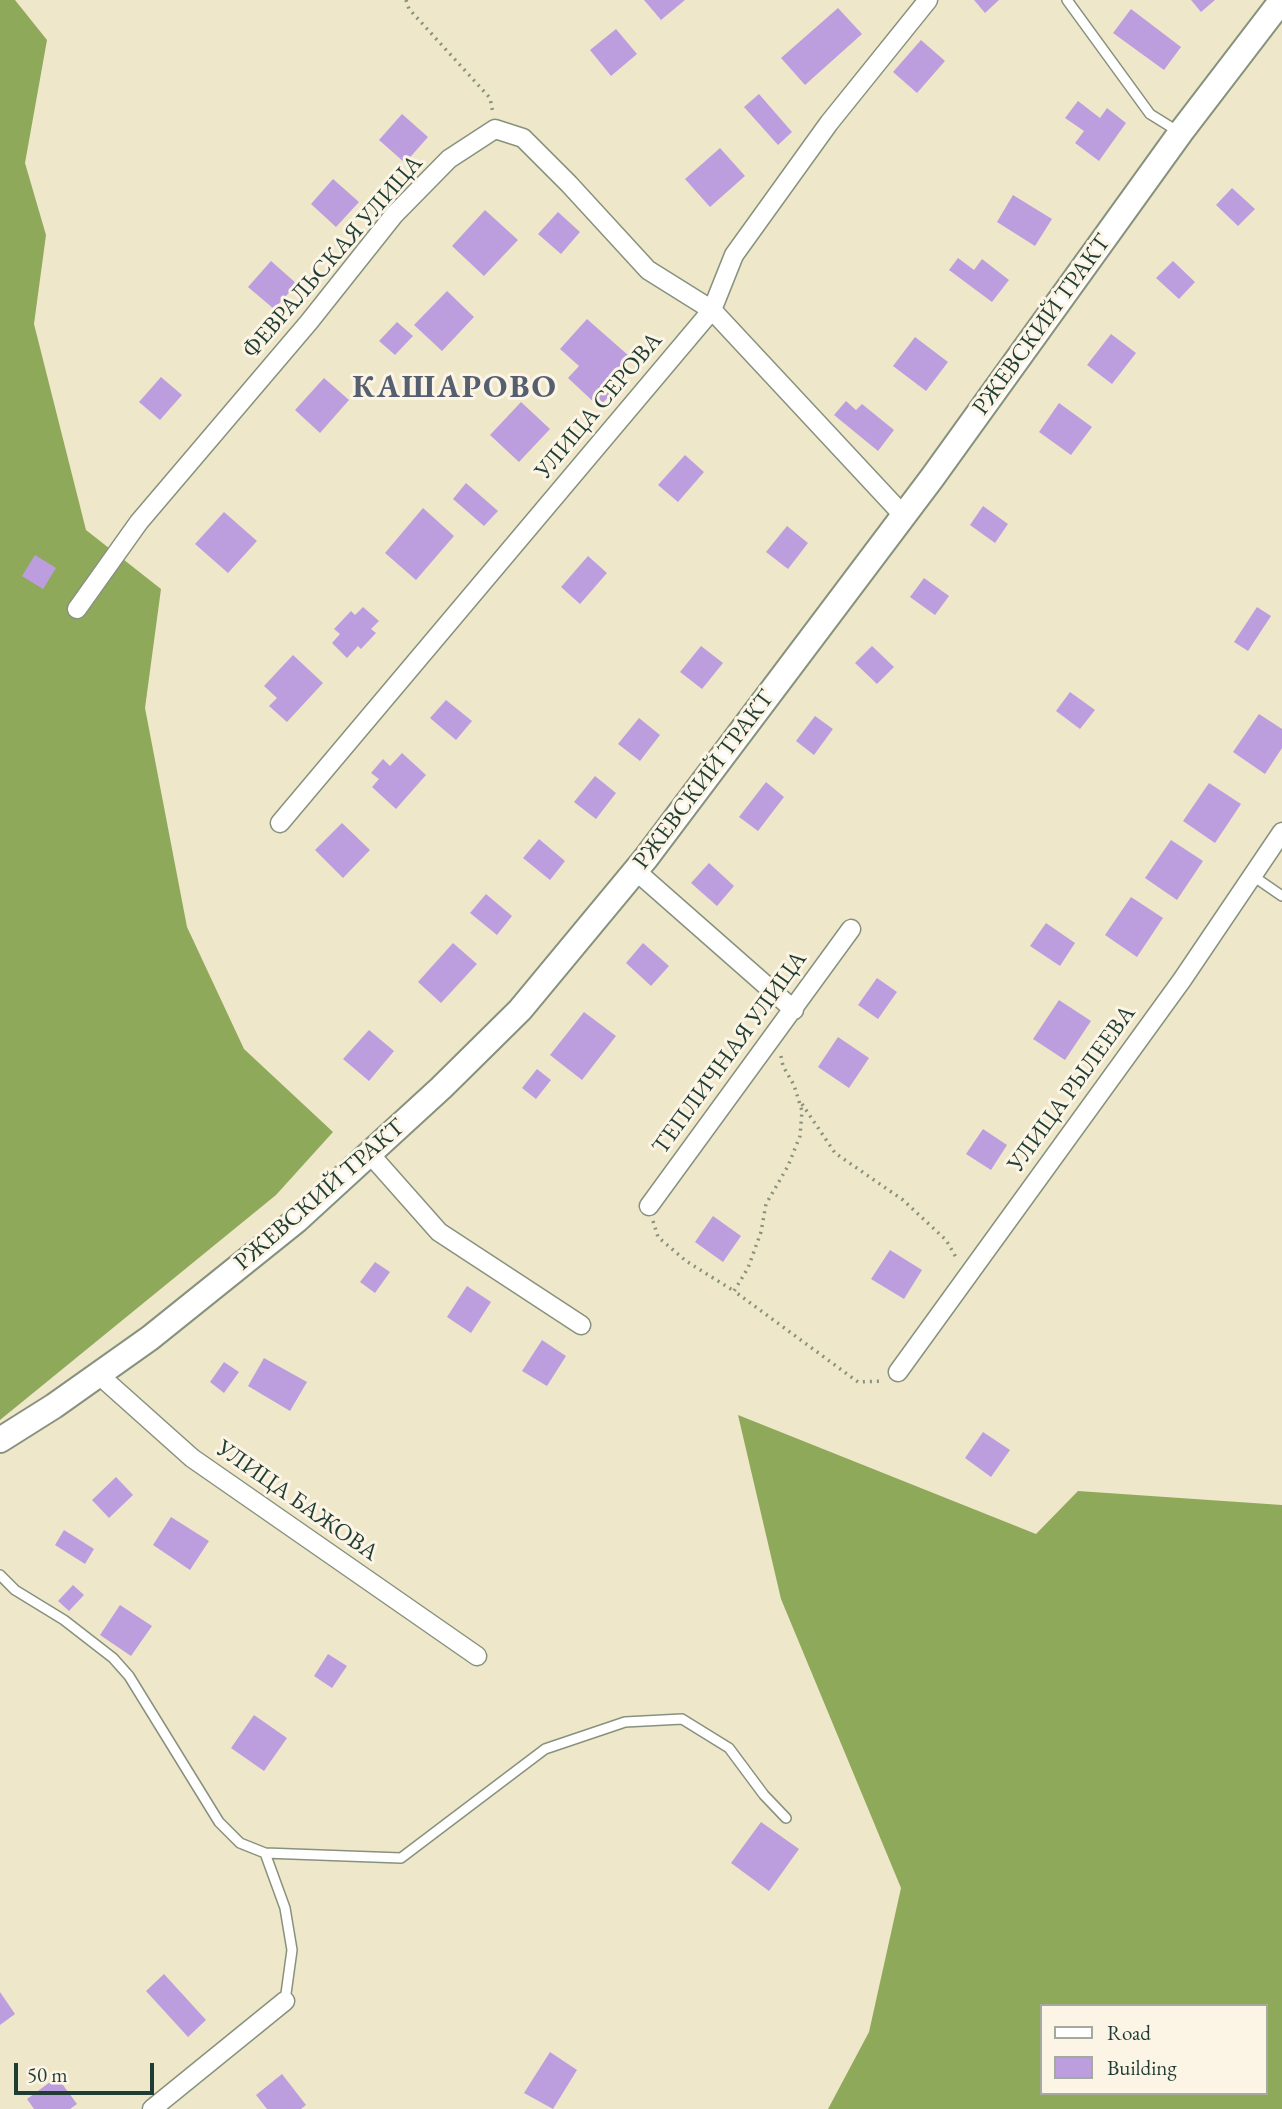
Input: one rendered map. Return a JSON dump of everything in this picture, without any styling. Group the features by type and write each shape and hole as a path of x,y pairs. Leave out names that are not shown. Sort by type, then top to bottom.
{"main road":[{"name":"РЖЕВСКИЙ ТРАКТ","path":"0,1440 150,1338 297,1220 441,1088 520,1010 636,871 903,515 1181,132 1282,0"}],"street":[{"name":"УЛИЦА СЕРОВА","path":"279,823 712,310 734,255 829,123 928,0"},
{"path":"495,129 523,138 648,270 712,310 903,515"},
{"name":"ФЕВРАЛЬСКАЯ УЛИЦА","path":"77,609 139,522 309,322 394,215 449,159 495,129"},
{"name":"УЛИЦА РЫЛЕЕВА","path":"898,1372 1182,980 1282,832"},
{"path":"636,871 794,1010"},
{"name":"ТЕПЛИЧНАЯ УЛИЦА","path":"649,1206 851,929"},
{"path":"369,1153 439,1232 581,1325"},
{"name":"УЛИЦА БАЖОВА","path":"98,1374 192,1458 477,1656"},
{"path":"152,2109 285,2001"}],"lane":[{"path":"1067,0 1150,114 1181,132"},
{"path":"1252,876 1282,896"},
{"path":"0,1575 15,1590 64,1620 113,1658 129,1676 219,1822 240,1843 265,1853 401,1858 545,1749 625,1722 682,1719 729,1748 764,1796 786,1818"},
{"path":"265,1853 285,1908 292,1950 285,2001"}],"path":[{"path":"406,0 409,9 490,98 495,129"},
{"path":"734,1291 748,1268 761,1232 766,1204 788,1166 800,1136 802,1111 794,1085 783,1066 776,1034"},
{"path":"798,1099 835,1153 904,1200 946,1240 967,1277"},
{"path":"649,1206 658,1237 686,1261 734,1291 858,1382 885,1381 898,1372"}],"green space":[{"path":"0,0 15,0 47,40 25,163 46,235 34,324 86,530 161,589 145,708 187,927 244,1049 333,1132 276,1195 0,1420"},
{"path":"738,1415 1036,1534 1078,1491 1282,1505 1282,2109 828,2109 869,2032 901,1888 781,1599"}],"building":[{"path":"644,0 685,0 661,20"},
{"path":"974,0 999,0 985,13"},
{"path":"1191,0 1215,0 1201,12"},
{"path":"838,8 862,34 805,85 781,58"},
{"path":"1131,9 1181,47 1164,70 1113,33"},
{"path":"616,29 637,54 611,76 590,50"},
{"path":"921,40 945,61 917,93 893,72"},
{"path":"759,94 792,132 778,145 744,107"},
{"path":"1078,101 1100,118 1107,108 1126,123 1099,161 1075,143 1084,131 1065,118"},
{"path":"402,114 428,137 405,163 379,140"},
{"path":"720,148 745,176 710,207 685,179"},
{"path":"333,179 359,202 336,227 311,204"},
{"path":"1232,188 1255,209 1238,226 1216,205"},
{"path":"1013,195 1052,219 1035,246 997,222"},
{"path":"485,210 518,240 484,276 452,246"},
{"path":"558,212 580,232 561,254 538,234"},
{"path":"958,258 974,270 982,259 1009,280 992,302 949,270"},
{"path":"271,261 297,284 274,309 248,287"},
{"path":"1173,261 1195,282 1179,299 1156,278"},
{"path":"447,291 474,317 442,351 414,325"},
{"path":"587,319 629,356 602,386 611,394 599,407 568,378 579,366 560,349"},
{"path":"397,322 413,336 395,355 379,341"},
{"path":"1111,334 1136,353 1112,384 1087,365"},
{"path":"915,337 948,362 926,391 893,366"},
{"path":"161,377 182,395 160,420 139,402"},
{"path":"324,378 349,400 320,433 295,410"},
{"path":"846,401 856,410 862,404 894,430 878,451 834,415"},
{"path":"521,402 550,429 519,462 490,435"},
{"path":"1059,403 1092,427 1071,455 1039,432"},
{"path":"685,455 704,472 678,502 658,485"},
{"path":"466,483 498,511 484,526 453,499"},
{"path":"983,506 1008,524 995,543 970,525"},
{"path":"423,508 454,536 416,580 385,553"},
{"path":"224,512 257,541 228,573 195,544"},
{"path":"787,526 808,543 788,569 766,552"},
{"path":"35,555 56,568 43,589 22,576"},
{"path":"588,556 607,573 580,604 561,587"},
{"path":"924,578 949,596 935,615 910,597"},
{"path":"363,607 379,621 371,629 376,633 361,649 358,646 347,658 332,643 340,634 334,629 351,611 355,615"},
{"path":"1257,607 1271,616 1248,651 1234,642"},
{"path":"701,646 723,663 702,689 680,672"},
{"path":"872,646 894,667 877,684 855,663"},
{"path":"293,655 323,683 287,722 269,706 277,698 264,686"},
{"path":"1070,692 1095,710 1080,729 1056,711"},
{"path":"446,700 472,721 456,740 430,718"},
{"path":"1259,714 1282,729 1282,748 1265,774 1233,752"},
{"path":"815,716 833,729 814,755 796,741"},
{"path":"639,718 660,735 640,761 618,744"},
{"path":"402,753 426,775 396,809 372,787 379,779 371,773 383,759 390,766"},
{"path":"595,776 616,793 596,819 574,802"},
{"path":"766,782 784,797 758,831 739,817"},
{"path":"1209,783 1241,804 1215,843 1183,821"},
{"path":"342,823 370,850 343,878 315,850"},
{"path":"539,839 565,861 550,880 523,858"},
{"path":"1171,840 1203,861 1177,900 1145,878"},
{"path":"709,863 734,886 717,906 691,883"},
{"path":"486,894 512,916 497,935 470,913"},
{"path":"1131,897 1163,918 1137,957 1105,935"},
{"path":"1046,923 1075,943 1060,966 1030,946"},
{"path":"453,943 477,964 441,1003 418,982"},
{"path":"643,943 669,966 651,986 626,963"},
{"path":"877,978 897,992 878,1019 858,1005"},
{"path":"1059,1000 1091,1021 1065,1060 1033,1039"},
{"path":"584,1012 616,1036 582,1080 550,1055"},
{"path":"369,1030 394,1051 369,1081 343,1059"},
{"path":"838,1037 869,1058 849,1088 818,1067"},
{"path":"537,1069 551,1080 536,1099 522,1088"},
{"path":"983,1129 1007,1145 991,1170 966,1154"},
{"path":"713,1216 741,1236 723,1262 695,1242"},
{"path":"890,1250 922,1270 904,1299 871,1279"},
{"path":"375,1262 390,1272 375,1293 360,1282"},
{"path":"467,1286 491,1302 471,1333 447,1317"},
{"path":"542,1340 566,1356 547,1386 522,1371"},
{"path":"264,1358 307,1382 290,1411 248,1386"},
{"path":"224,1362 239,1372 224,1393 210,1382"},
{"path":"983,1432 1010,1450 991,1477 965,1458"},
{"path":"116,1477 133,1495 109,1518 92,1500"},
{"path":"171,1517 209,1541 190,1570 153,1545"},
{"path":"64,1530 94,1549 85,1564 55,1545"},
{"path":"73,1585 84,1595 69,1611 58,1601"},
{"path":"120,1605 152,1626 131,1656 100,1635"},
{"path":"328,1654 347,1666 332,1688 314,1676"},
{"path":"254,1715 287,1738 264,1771 231,1748"},
{"path":"761,1822 799,1849 769,1891 731,1863"},
{"path":"164,1974 206,2020 188,2037 146,1991"},
{"path":"0,1992 15,2014 0,2025"},
{"path":"550,2052 577,2070 553,2109 524,2093"},
{"path":"282,2074 306,2105 301,2109 267,2109 256,2095"},
{"path":"57,2077 77,2104 70,2109 34,2109 27,2099"}],"district":[{"name":"КАШАРОВО","path":"455,388"}]}
